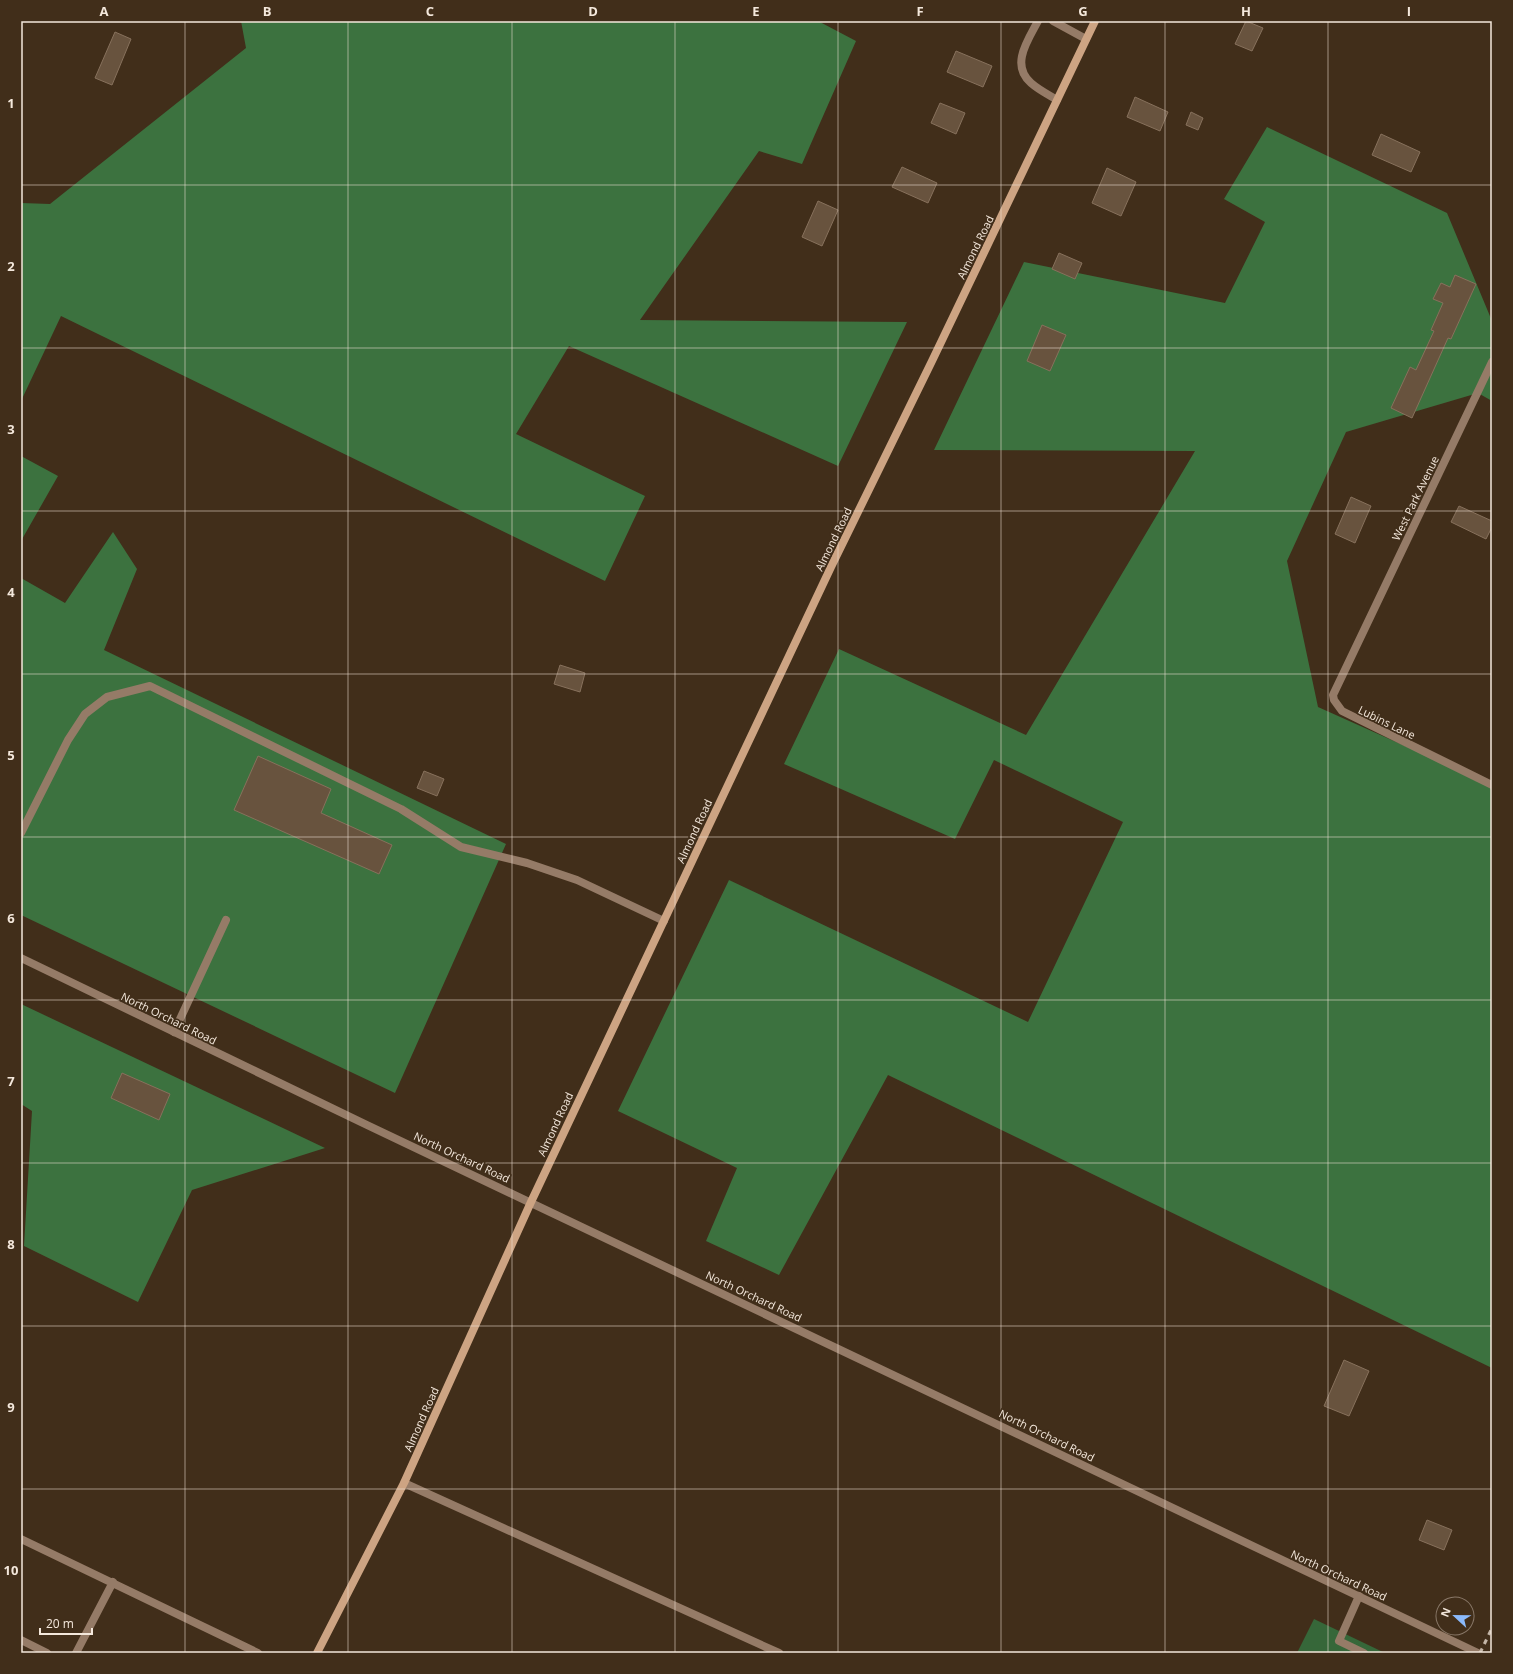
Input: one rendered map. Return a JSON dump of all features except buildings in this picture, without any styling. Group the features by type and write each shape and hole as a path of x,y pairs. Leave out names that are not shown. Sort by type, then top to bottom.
{"main road":[{"name":"Almond Road","path":"317,1653 404,1483 531,1202 828,575 1095,21"}],"street":[{"path":"1038,21 1027,41 1022,56 1021,68 1030,82 1057,100"},
{"path":"1053,21 1086,39"},
{"name":"West Park Avenue","path":"1358,643 1492,362"},
{"name":"Lubins Lane","path":"1358,643 1333,695 1338,708 1362,722 1492,785"},
{"path":"21,833 68,740 85,714 108,697 150,686 400,809 461,848 527,863 577,880 664,921"},
{"path":"174,1032 226,920"},
{"name":"North Orchard Road","path":"21,958 1478,1653"},
{"path":"404,1483 778,1653"},
{"path":"21,1539 258,1653"},
{"path":"76,1653 112,1582"},
{"path":"1359,1596 1340,1641 1364,1653"},
{"path":"21,1640 47,1653"}],"green space":[{"path":"241,21 818,21 856,41 802,164 759,151 640,320 907,322 838,466 569,346 516,434 645,496 605,581 61,316 21,401 21,203 50,204 246,48"},
{"path":"1267,127 1447,213 1492,321 1492,401 1478,393 1346,432 1287,561 1318,707 1492,785 1492,1368 888,1075 779,1275 706,1241 737,1168 618,1111 729,880 1028,1022 1123,822 994,760 955,839 784,764 839,649 1026,735 1195,451 934,450 1024,262 1225,303 1265,222 1224,199"},
{"path":"21,456 58,476 21,541"},
{"path":"113,532 137,569 104,650 506,844 395,1093 21,915 21,578 65,603"},
{"path":"21,1004 325,1148 192,1190 138,1302 24,1246 32,1111 21,1104"},
{"path":"1314,1619 1385,1653 1297,1653"}],"railway":[{"path":"1480,1653 1492,1628"}]}
